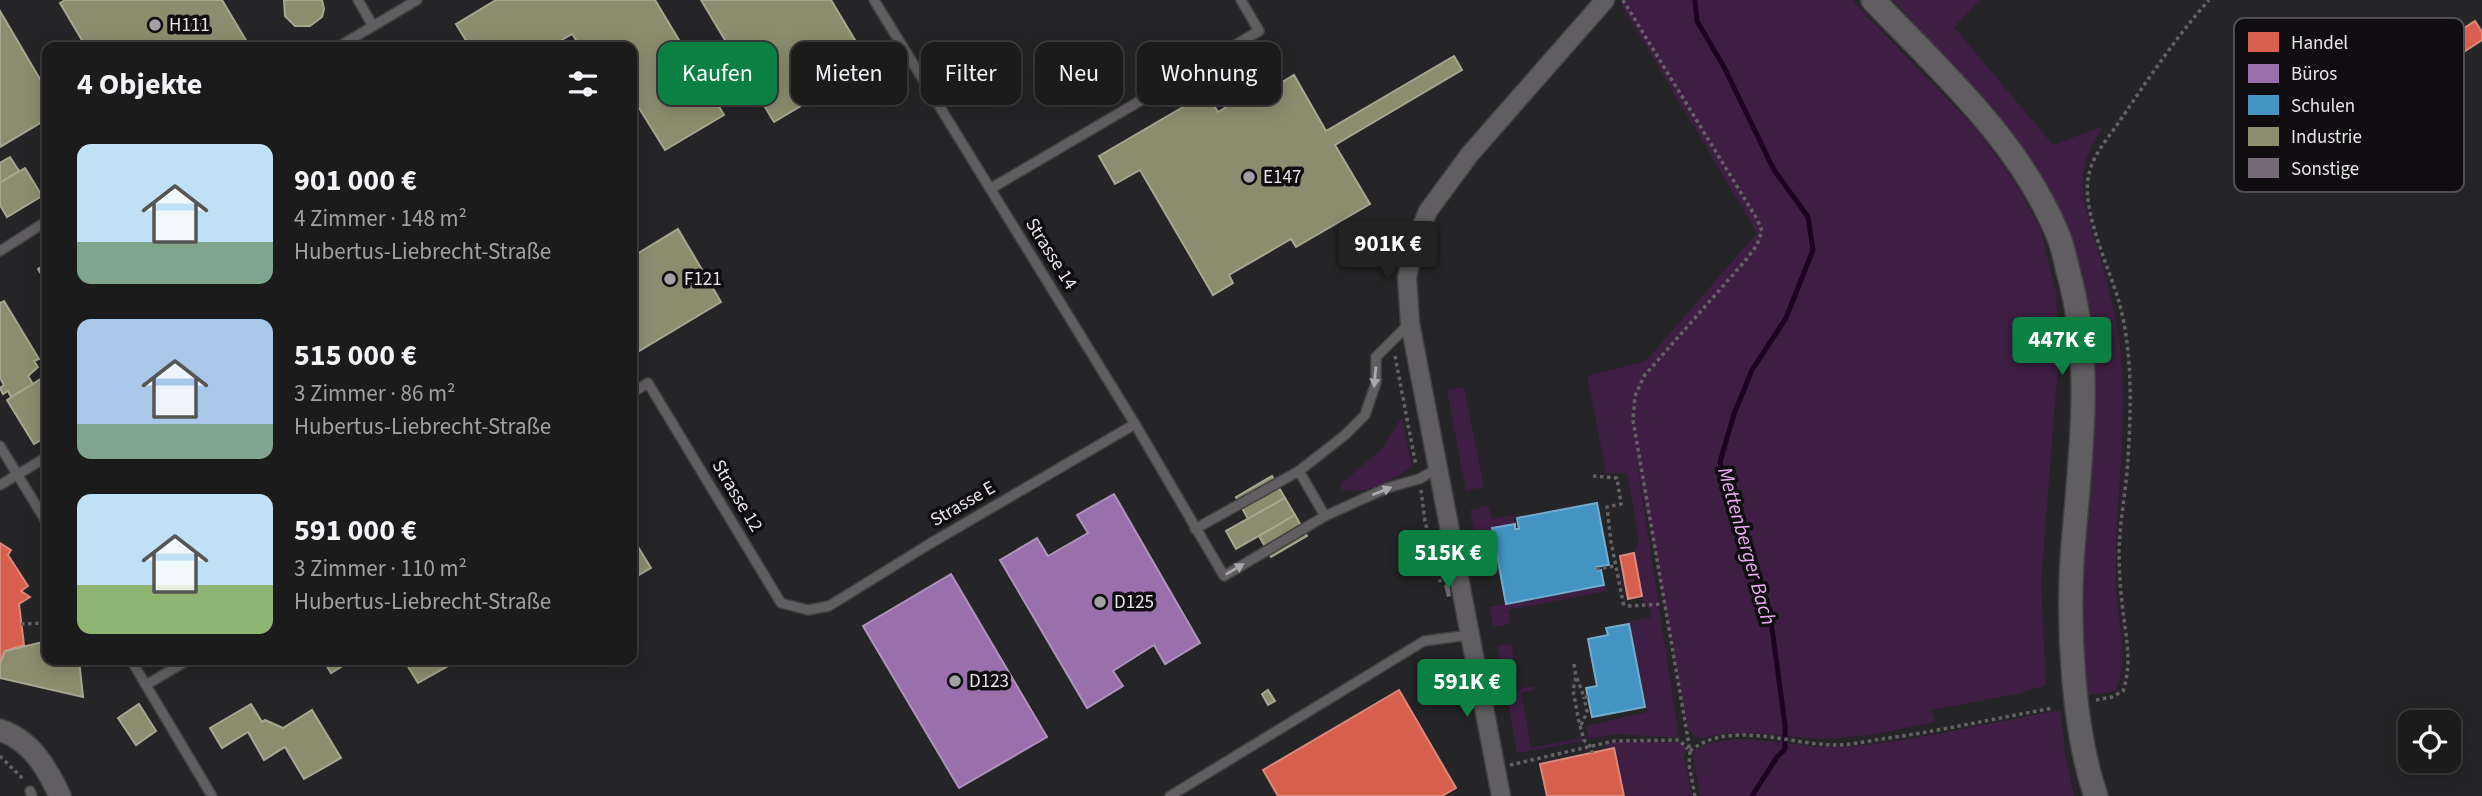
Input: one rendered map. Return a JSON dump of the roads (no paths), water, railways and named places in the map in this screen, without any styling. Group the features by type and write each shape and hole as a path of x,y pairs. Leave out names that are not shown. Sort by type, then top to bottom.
{"main road":[{"path":"1873,0 1997,132 2030,180 2059,236 2081,324 2084,371 2072,564 2072,650 2081,729 2096,796"}],"street":[{"path":"1501,796 1410,323 1407,277 1414,246 1428,211 1470,154 1605,0"},
{"path":"7,732 35,753 60,796"}],"lane":[{"path":"358,0 373,26"},
{"path":"346,42 417,0"},
{"name":"Strasse 14","path":"874,0 1135,424 1224,576 1325,516"},
{"path":"990,189 1259,31 1241,0"},
{"path":"0,251 42,225"},
{"path":"1195,528 1299,471 1345,435 1365,415 1376,383 1376,357 1410,323"},
{"name":"Strasse 12","path":"637,390 648,383 781,603 808,610"},
{"name":"Strasse E","path":"808,610 829,606 1135,424"},
{"path":"0,446 42,515"},
{"path":"0,485 42,460"},
{"path":"1299,471 1325,516 1387,488 1419,479 1439,468"},
{"path":"1170,796 1424,641 1470,635"},
{"path":"134,665 212,796"},
{"path":"146,685 180,665"}],"waterway":[{"name":"Mettenberger Bach","path":"1695,0 1697,21 1724,67 1774,170 1808,217 1813,250 1786,318 1752,370 1734,414 1720,462 1740,533 1771,621 1785,725 1785,749 1752,796"}],"place":[{"name":"H111","path":"155,25"},
{"name":"E147","path":"1249,177"},
{"name":"F121","path":"670,279"},
{"name":"D125","path":"1100,602"},
{"name":"D123","path":"955,681"}]}
